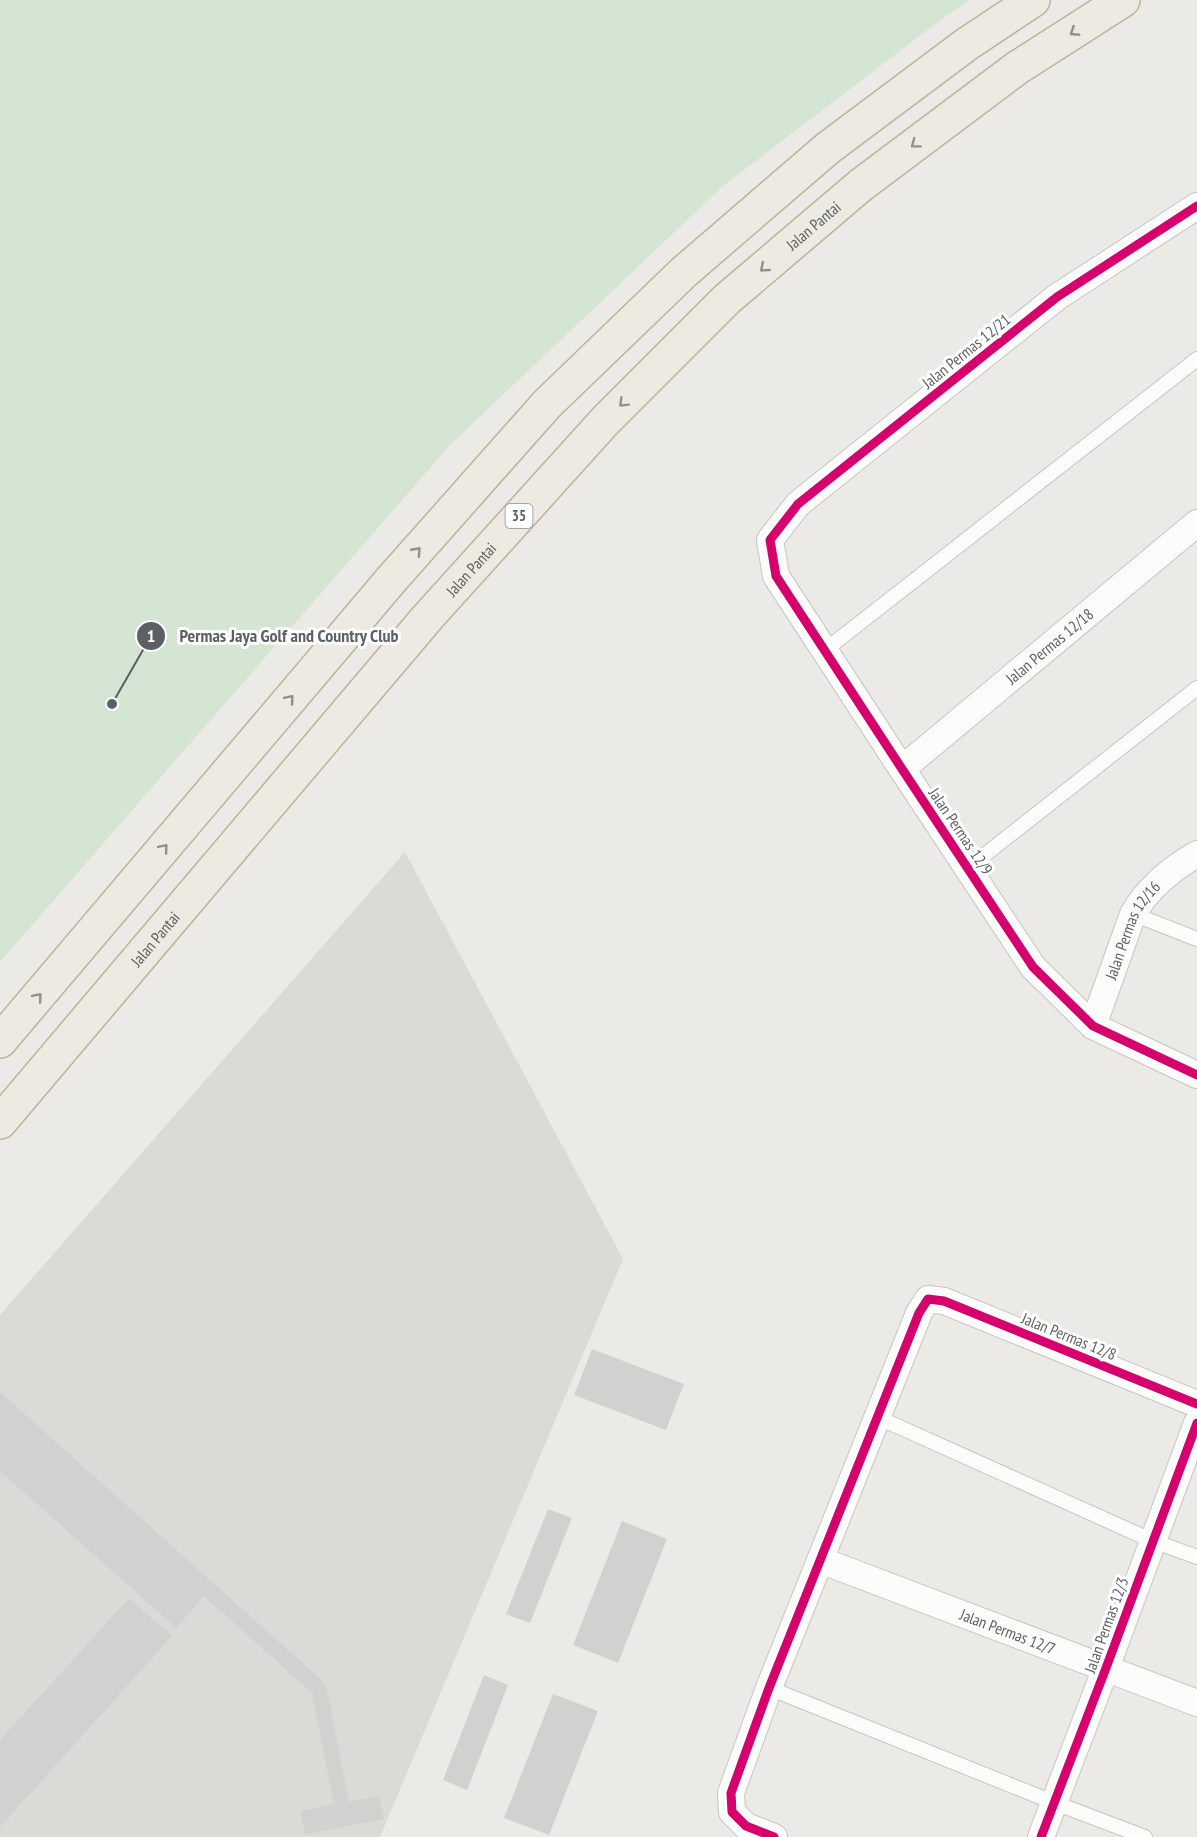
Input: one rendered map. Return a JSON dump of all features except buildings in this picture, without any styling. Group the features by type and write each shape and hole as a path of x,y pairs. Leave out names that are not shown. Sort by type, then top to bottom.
{"highway":[{"path":"0,1041 391,580 547,404 684,273 828,148 967,44 1033,0"},
{"name":"Jalan Pantai","path":"0,1122 427,618 605,420 728,299 861,185 1017,68 1123,0"}],"street":[{"name":"Jalan Permas 12/21","path":"770,540 798,504 1057,297 1196,208"},
{"name":"Jalan Permas 12/18","path":"902,769 1197,523"},
{"name":"Jalan Permas 12/9","path":"770,540 776,576 1034,967 1093,1026 1197,1075"},
{"name":"Jalan Permas 12/16","path":"1093,1026 1137,907 1161,879 1197,854"},
{"name":"Jalan Permas 12/8","path":"877,1418 919,1313 928,1299 944,1301 1197,1404"},
{"path":"774,1837 746,1826 732,1812 731,1792 769,1688 877,1418"},
{"name":"Jalan Permas 12/3","path":"1041,1837 1197,1423"},
{"name":"Jalan Permas 12/7","path":"820,1560 1197,1704"}],"lane":[{"path":"824,651 1197,359"},
{"path":"968,867 1197,688"},
{"path":"1133,914 1197,939"},
{"path":"877,1418 1153,1541 1197,1557"},
{"path":"769,1688 1145,1837"}],"shaded area":[{"path":"405,852 623,1259 380,1837 0,1837 0,1315"}],"green space":[{"path":"0,0 969,0 723,186 450,445 0,962"}],"cycle path":[{"path":"1197,206 1057,297 798,504 770,540 776,576 1033,967 1093,1026 1197,1075"},
{"path":"774,1837 746,1826 732,1812 731,1793 769,1688 919,1313 928,1299 944,1301 1197,1404"},
{"path":"1041,1837 1197,1423"}],"place":[{"name":"Permas Jaya Golf and Country Club","path":"112,704"}]}
